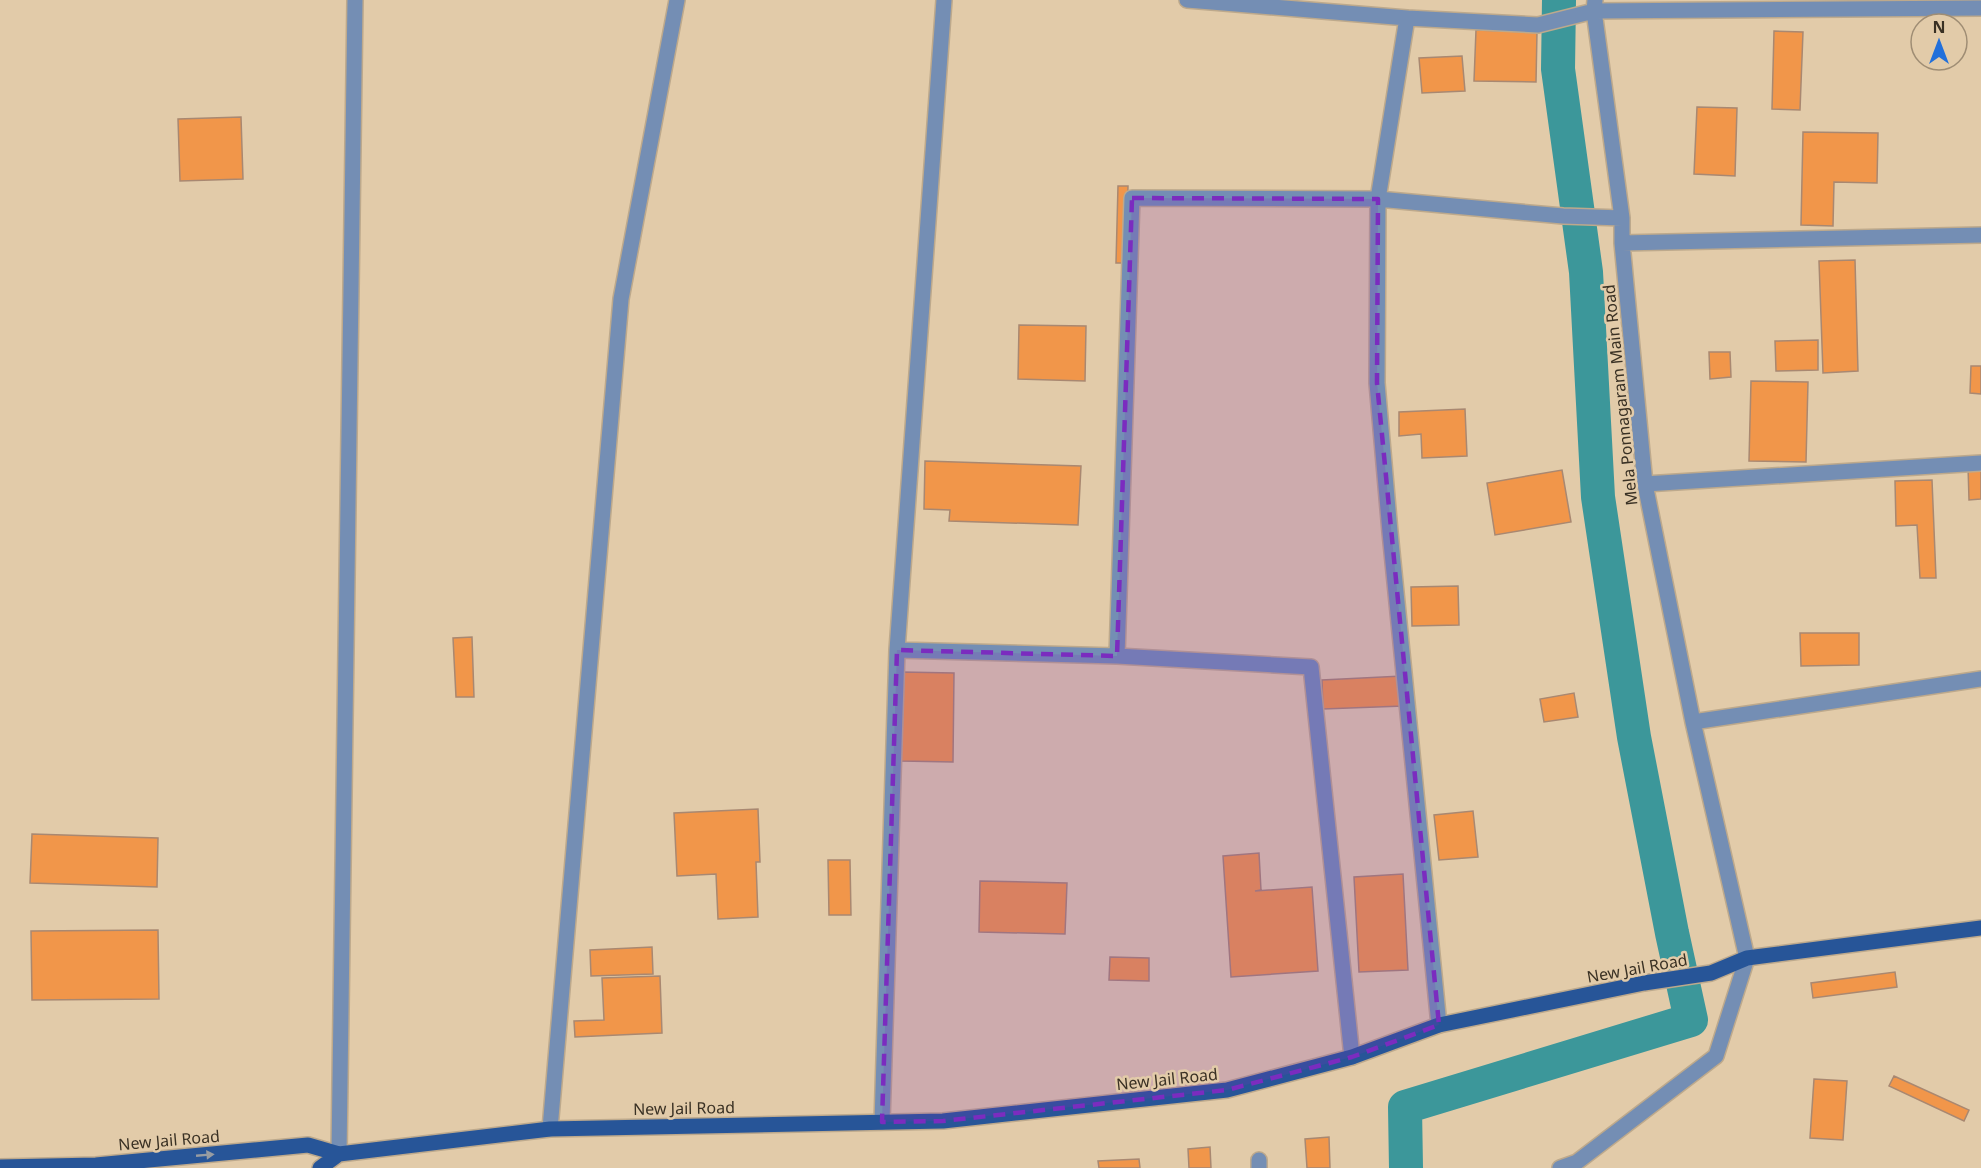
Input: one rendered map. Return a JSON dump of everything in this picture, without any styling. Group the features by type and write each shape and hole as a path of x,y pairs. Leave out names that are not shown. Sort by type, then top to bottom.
{"main road":[{"name":"New Jail Road","path":"0,1167 96,1165 308,1145 339,1154 550,1129 943,1121 1227,1090 1352,1057 1439,1025 1644,983 1711,973 1747,958 1981,928"},
{"name":"New Jail Road","path":"320,1168 339,1154"}],"street":[{"path":"339,1154 355,0"},
{"path":"550,1129 621,299 676,0"},
{"path":"882,1122 897,650 944,0"},
{"path":"1187,0 1407,18 1538,25 1577,14 1595,5 1981,8"},
{"name":"Mela Ponnagaram Main Road","path":"1595,5 1622,218 1622,243 1645,484 1693,722 1747,958"},
{"path":"1407,18 1378,199 1377,383 1439,1025"},
{"path":"1117,656 1132,198 1378,199 1563,216 1622,218"},
{"path":"1622,243 1981,235"},
{"path":"1645,484 1981,463"},
{"path":"897,650 1117,656 1311,666 1352,1057"},
{"path":"1693,722 1981,679"},
{"path":"1560,1168 1577,1162 1716,1056 1747,958"}],"highlighted area":[{"path":"1132,198 1378,199 1377,383 1439,1025 1352,1057 1227,1090 943,1121 882,1122 897,650 1117,656"}],"building":[{"path":"1476,30 1537,32 1536,82 1474,81"},
{"path":"1774,31 1803,32 1800,110 1772,109"},
{"path":"1462,56 1465,91 1422,93 1419,58"},
{"path":"1697,107 1737,108 1735,176 1694,174"},
{"path":"241,117 243,179 180,181 178,119"},
{"path":"1803,132 1878,133 1877,183 1834,182 1833,226 1801,225"},
{"path":"1118,186 1128,186 1126,263 1116,263"},
{"path":"1855,260 1858,371 1823,373 1819,261"},
{"path":"1019,325 1086,326 1085,381 1018,379"},
{"path":"1818,340 1818,370 1776,371 1775,341"},
{"path":"1709,352 1730,352 1731,377 1710,379"},
{"path":"1971,366 1981,366 1981,394 1970,393"},
{"path":"1751,381 1808,382 1806,462 1749,461"},
{"path":"1465,409 1467,456 1422,458 1421,434 1399,436 1399,412"},
{"path":"925,461 1081,466 1078,525 949,521 950,510 924,509"},
{"path":"1981,465 1981,499 1969,500 1968,466"},
{"path":"1562,470 1571,522 1495,535 1487,483"},
{"path":"1932,480 1936,578 1920,578 1917,525 1896,526 1895,481"},
{"path":"1458,586 1459,625 1412,626 1411,587"},
{"path":"1800,633 1859,633 1859,665 1801,666"},
{"path":"472,637 474,697 456,697 453,638"},
{"path":"902,672 954,673 953,762 901,761"},
{"path":"1402,676 1403,706 1323,709 1322,680"},
{"path":"1574,693 1578,717 1544,722 1540,699"},
{"path":"758,809 760,862 756,862 758,917 718,919 716,874 677,876 674,813"},
{"path":"1473,811 1478,857 1439,860 1434,815"},
{"path":"32,834 158,838 157,887 30,883"},
{"path":"1259,853 1261,890 1255,891 1312,887 1318,971 1231,977 1223,856"},
{"path":"828,860 850,860 851,915 829,915"},
{"path":"1403,874 1408,970 1359,972 1354,877"},
{"path":"980,881 1067,883 1065,934 979,932"},
{"path":"158,930 159,999 32,1000 31,931"},
{"path":"652,947 653,974 591,976 590,950"},
{"path":"1110,957 1149,958 1149,981 1109,980"},
{"path":"1895,972 1897,987 1813,998 1811,983"},
{"path":"660,976 662,1033 575,1037 574,1021 604,1020 602,978"},
{"path":"1894,1076 1969,1110 1964,1121 1889,1086"},
{"path":"1814,1079 1847,1081 1843,1140 1810,1138"},
{"path":"1329,1137 1330,1168 1307,1168 1305,1139"},
{"path":"1210,1147 1211,1168 1189,1168 1188,1149"},
{"path":"1139,1159 1140,1168 1099,1168 1098,1161"}],"waterway":[{"path":"1406,1168 1405,1107 1691,1020 1634,737 1598,497 1586,272 1558,69 1559,0"}]}
